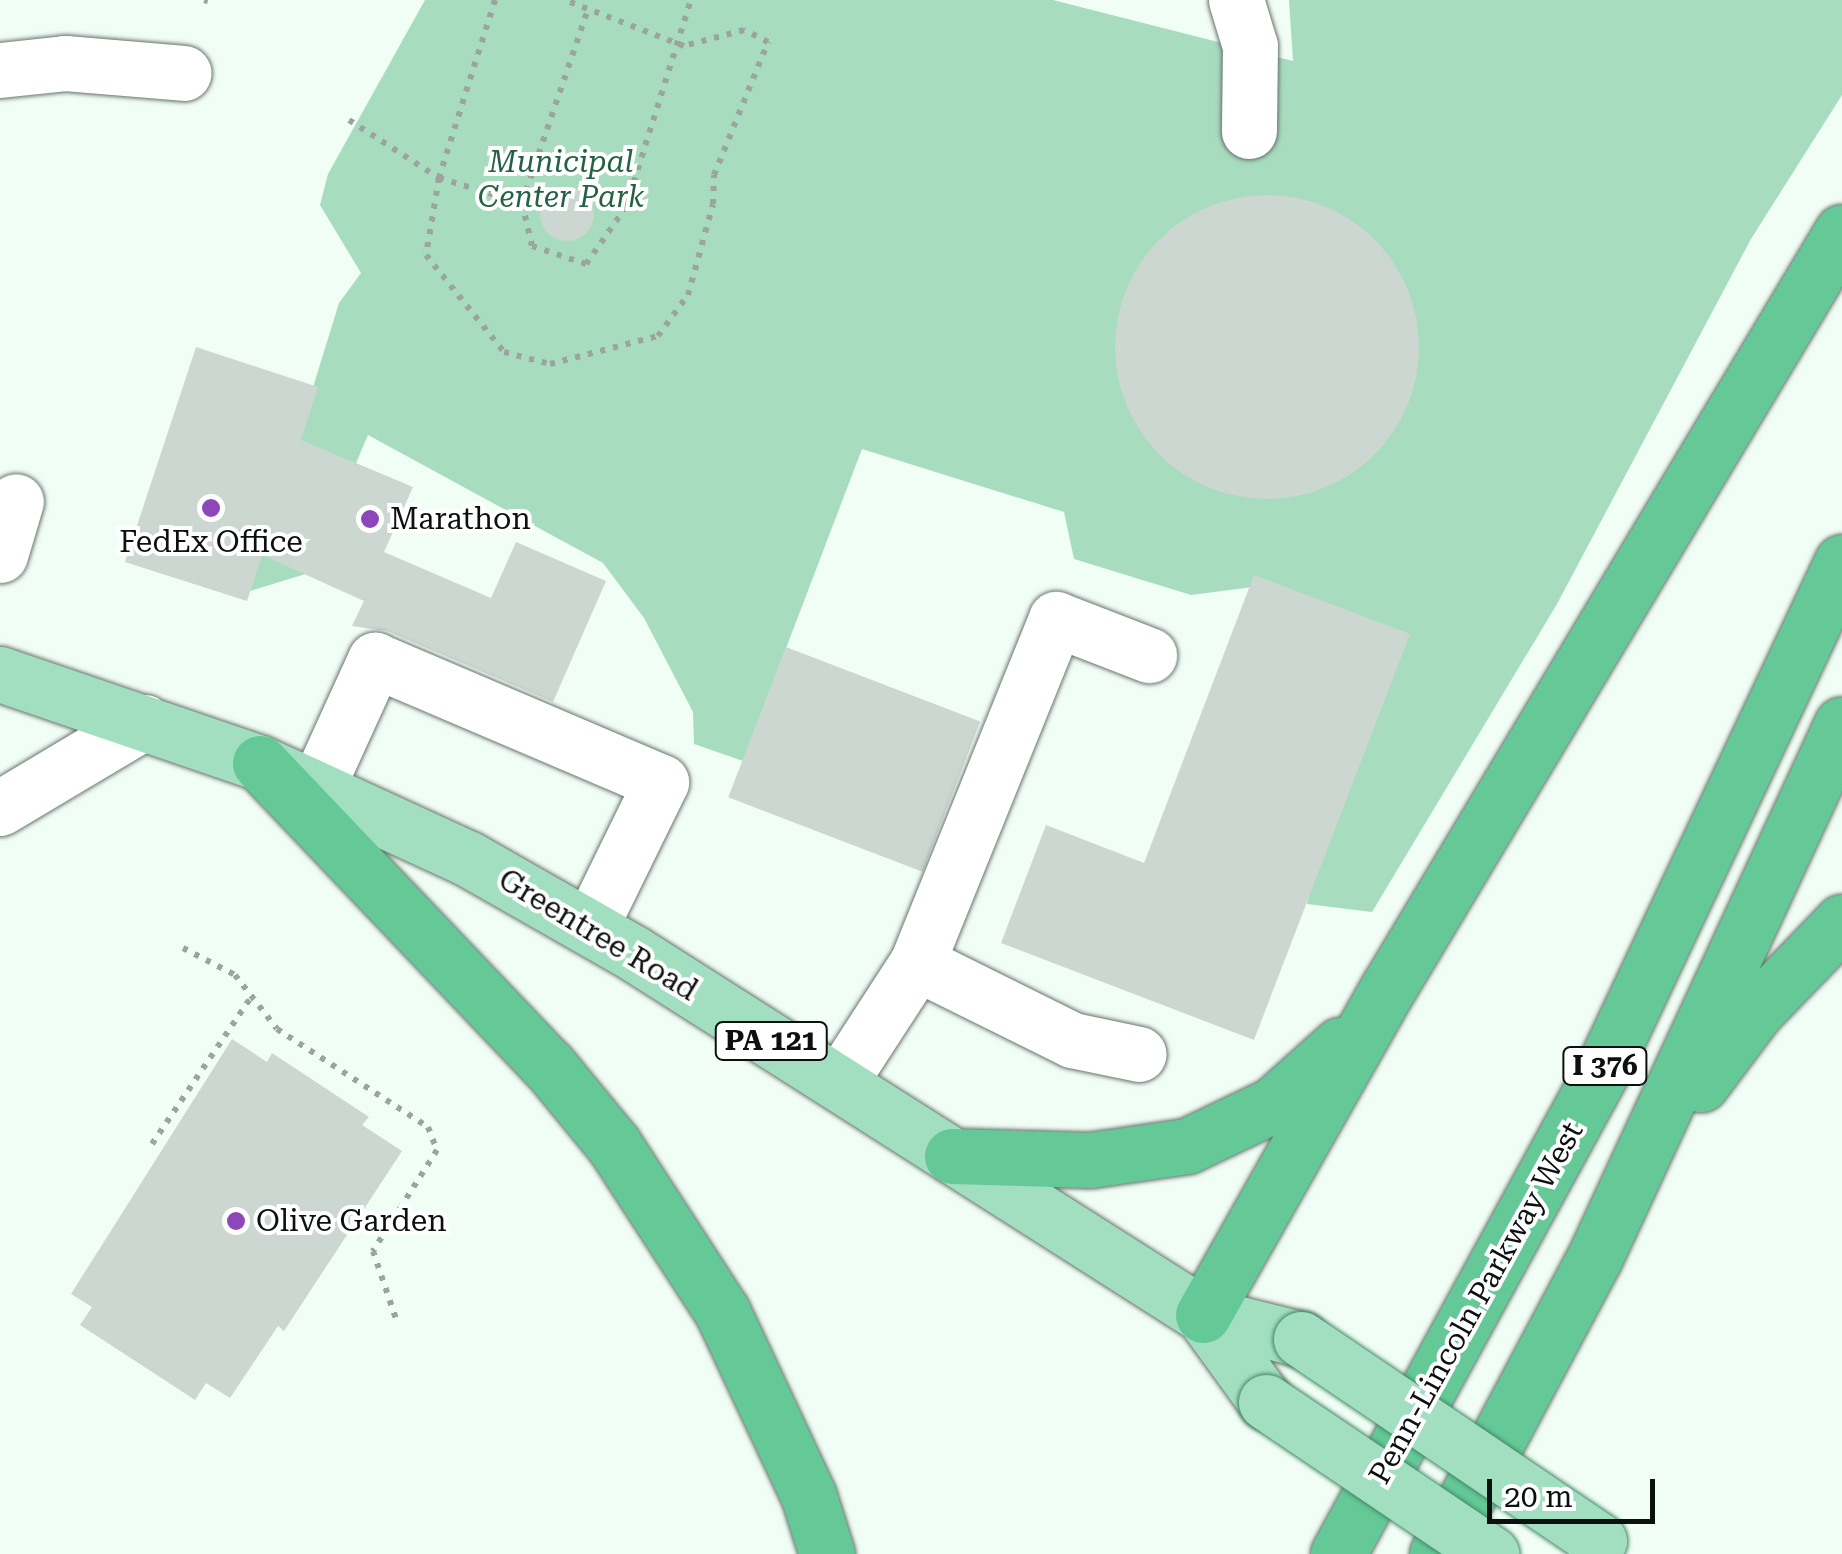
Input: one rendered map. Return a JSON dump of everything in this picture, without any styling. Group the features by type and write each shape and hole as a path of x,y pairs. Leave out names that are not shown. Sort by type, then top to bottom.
{"highway":[{"path":"1203,1316 1390,985 1842,232"},
{"name":"Penn-Lincoln Parkway West","path":"1338,1554 1605,1065 1842,562"},
{"name":"I 376","path":"1438,1554 1595,1257 1842,724"},
{"path":"260,764 549,1066 625,1161 722,1312 802,1482 827,1554"},
{"path":"1595,1257 1708,1074 1755,1012 1842,922"},
{"path":"952,1156 1140,1156 1232,1129 1310,1076 1390,985"}],"main road":[{"name":"Greentree Road","path":"0,674 260,764 467,858 590,927 1203,1316 1302,1339 1608,1547"},
{"name":"Greentree Road","path":"1203,1316 1266,1402 1491,1554"}],"lane":[{"path":"1236,0 1250,46 1249,130"},
{"path":"0,70 65,63 184,73"},
{"path":"0,555 16,501"},
{"path":"838,1083 917,963 1056,619 1150,655"},
{"path":"317,788 376,660 661,782 590,927"},
{"path":"0,808 144,722"},
{"path":"917,963 1072,1040 1139,1054"}],"path":[{"path":"495,0 439,178 426,255 504,352 550,364 658,336 688,295 713,204 714,174 768,42 744,30 677,43 586,12 565,0"},
{"path":"586,12 522,202 532,246 586,264 626,207 691,0"},
{"path":"349,120 439,178 522,202"},
{"path":"183,948 235,975 277,1030 428,1128 438,1150 374,1250 397,1322"},
{"path":"152,1144 252,996"}],"green space":[{"name":"Municipal Center Park","path":"425,0 1053,0 1293,61 1289,0 1842,0 1842,95 1751,239 1557,604 1372,912 1307,904 1378,623 1276,584 1191,595 1074,559 1064,512 862,449 743,761 694,744 693,712 644,618 603,563 368,435 309,573 250,591 339,303 361,273 320,205 328,174"}],"building":[{"path":"567,187 586,195 594,214 586,233 567,241 548,233 540,214 548,195"},
{"path":"1267,195 1325,206 1352,220 1375,239 1394,262 1408,289 1419,347 1408,405 1394,432 1375,455 1352,474 1325,488 1267,499 1209,488 1182,474 1159,455 1140,432 1126,405 1115,347 1126,289 1140,262 1159,239 1182,220 1209,206"},
{"path":"196,347 318,387 301,440 413,487 384,552 491,598 516,542 606,581 553,702 387,631 352,626 364,601 262,555 247,601 125,562"},
{"path":"1254,575 1410,634 1254,1040 1001,943 1046,825 1144,863"},
{"path":"786,647 980,722 922,872 728,797"},
{"name":"Olive Garden","path":"232,1039 267,1062 272,1053 369,1117 362,1125 402,1151 284,1331 278,1326 230,1398 206,1383 195,1400 80,1325 92,1307 71,1294"}],"place":[{"name":"FedEx Office","path":"211,508"},
{"name":"Marathon","path":"370,519"},
{"name":"Olive Garden","path":"236,1221"}]}
